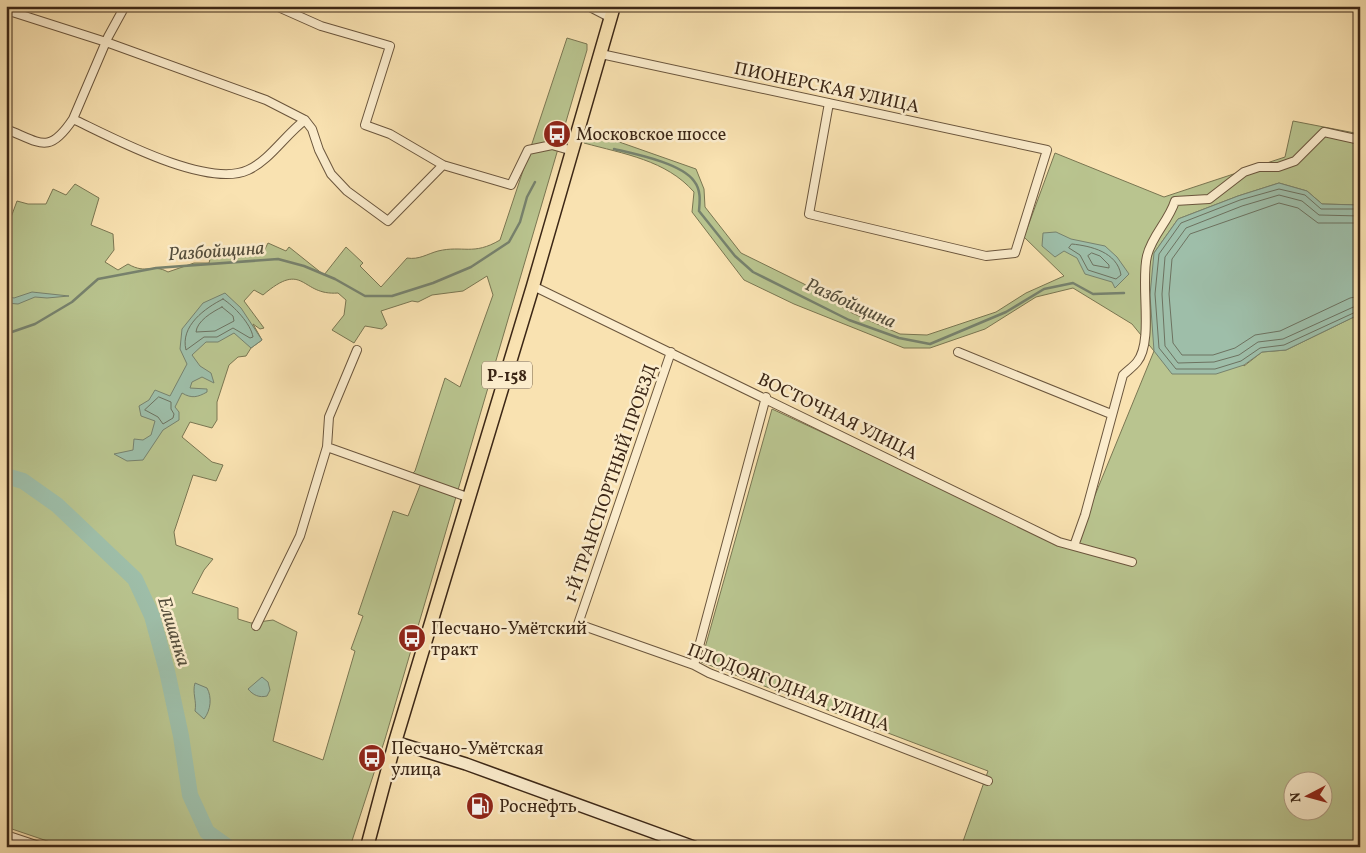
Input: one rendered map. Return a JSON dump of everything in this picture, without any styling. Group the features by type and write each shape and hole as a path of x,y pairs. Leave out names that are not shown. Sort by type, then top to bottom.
{"main road":[{"name":"Р-158","path":"367,847 395,742 470,498 613,12"},
{"path":"395,742 466,764 694,847"}],"street":[{"path":"6,129 42,144 54,142 62,136 73,119 106,42 125,6"},
{"path":"276,6 321,26 390,46 365,125 390,134 443,165 511,185 528,150 552,145 573,151"},
{"path":"588,6 613,12"},
{"path":"6,10 106,42 266,100 305,120 312,129 319,150 331,174 346,191 388,221 443,165"},
{"name":"ПИОНЕРСКАЯ УЛИЦА","path":"601,54 829,103 1047,150 1015,253 986,256 809,214 829,103"},
{"path":"73,119 173,164 226,174 248,170 305,120"},
{"path":"1074,546 1085,515 1123,375 1138,362 1146,343 1144,304 1147,256 1158,230 1172,212 1175,201 1208,199 1244,172 1259,167 1278,167 1295,161 1324,132 1360,140"},
{"name":"ВОСТОЧНАЯ УЛИЦА","path":"533,286 766,397 1059,542 1132,562"},
{"path":"256,626 300,536 327,447 329,417 357,350"},
{"name":"1-Й ТРАНСПОРТНЫЙ ПРОЕЗД","path":"578,624 672,352"},
{"path":"958,352 1111,414"},
{"path":"694,665 766,397"},
{"path":"327,447 470,498"},
{"name":"ПЛОДОЯГОДНАЯ УЛИЦА","path":"578,624 694,665 709,673 988,781"},
{"path":"6,835 42,847"}],"green space":[{"path":"567,38 587,44 587,50 385,739 350,847 65,847 6,827 6,219 10,220 17,201 28,204 46,204 53,189 66,195 75,184 99,198 91,225 113,234 114,250 105,262 118,270 128,264 140,269 158,268 168,272 194,263 209,263 212,252 223,254 226,247 256,247 265,249 268,243 286,251 289,247 324,275 346,247 363,263 360,266 381,287 407,258 419,257 447,249 482,248 500,240","holes":["487,276 493,295 460,387 445,378 415,471 408,478 421,483 408,516 393,511 358,614 363,616 351,649 355,651 323,760 273,741 297,632 273,620 251,623 238,619 238,608 192,593 204,570 213,559 176,545 174,532 193,475 216,481 223,465 212,462 182,437 190,422 212,428 217,420 217,402 229,365 238,357 246,356 251,348 262,340 253,324 260,329 264,328 244,301 254,290 263,295 277,285 287,280 295,279 316,290 338,293 346,300 344,315 332,330 354,343 365,326 382,329 387,325 381,311 412,301 418,302 432,295 463,291"]},
{"path":"1293,121 1360,134 1360,205 1322,204 1307,191 1279,183 1238,196 1178,219 1154,253 1244,366 1262,352 1286,350 1360,314 1360,847 961,847 988,771 701,662 772,409 1073,549 1154,351 1132,324 1073,288 1036,297 985,329 930,348 904,348 794,304 744,280 692,212 694,192 683,181 671,172 644,160 584,143 588,131 696,169 704,189 705,207 741,253 804,284 852,313 900,334 927,335 996,312 1026,293 1064,276 1024,237 1055,153 1164,197 1285,157"}],"water":[{"path":"1279,183 1307,191 1322,204 1360,205 1360,314 1286,350 1262,352 1244,365 1216,374 1172,374 1154,351 1150,295 1154,253 1178,219 1238,196"},
{"path":"1056,232 1071,239 1105,246 1117,257 1129,274 1115,288 1112,282 1085,274 1077,258 1064,251 1055,257 1042,246 1043,233"},
{"path":"32,292 69,296 35,297 18,304 6,303 6,296 14,298"},
{"path":"225,293 241,308 262,340 251,348 234,333 218,342 206,342 192,355 200,366 211,373 214,383 202,377 192,382 190,388 207,389 207,392 195,397 182,393 175,407 179,412 179,420 163,430 143,460 127,461 114,454 133,450 134,439 143,440 151,435 155,421 141,416 139,406 149,400 155,390 170,396 187,364 180,349 182,329 203,303"},
{"path":"262,677 268,682 270,690 267,696 261,697 256,696 248,689"},
{"path":"195,683 207,688 210,695 209,708 204,719 195,711"}],"waterway":[{"name":"Разбойщина","path":"614,149 669,164 688,175 698,188 700,199 699,211 735,256 753,272 849,320 899,338 930,344 1006,312 1044,289 1073,283 1093,294 1124,293"},
{"name":"Разбойщина","path":"6,334 35,324 72,302 98,279 156,268 278,259 304,266 335,279 365,296 392,296 433,283 471,267 509,242 520,222 527,197 535,182"},
{"name":"Елшанка","path":"6,476 23,481 57,505 135,579 152,616 167,671 181,736 190,795 207,832 228,847"}],"place":[{"name":"Московское шоссе","path":"557,134"},
{"name":"Песчано-Умётский тракт","path":"412,638"},
{"name":"Песчано-Умётская улица","path":"372,758"},
{"name":"Роснефть","path":"480,806"}]}
